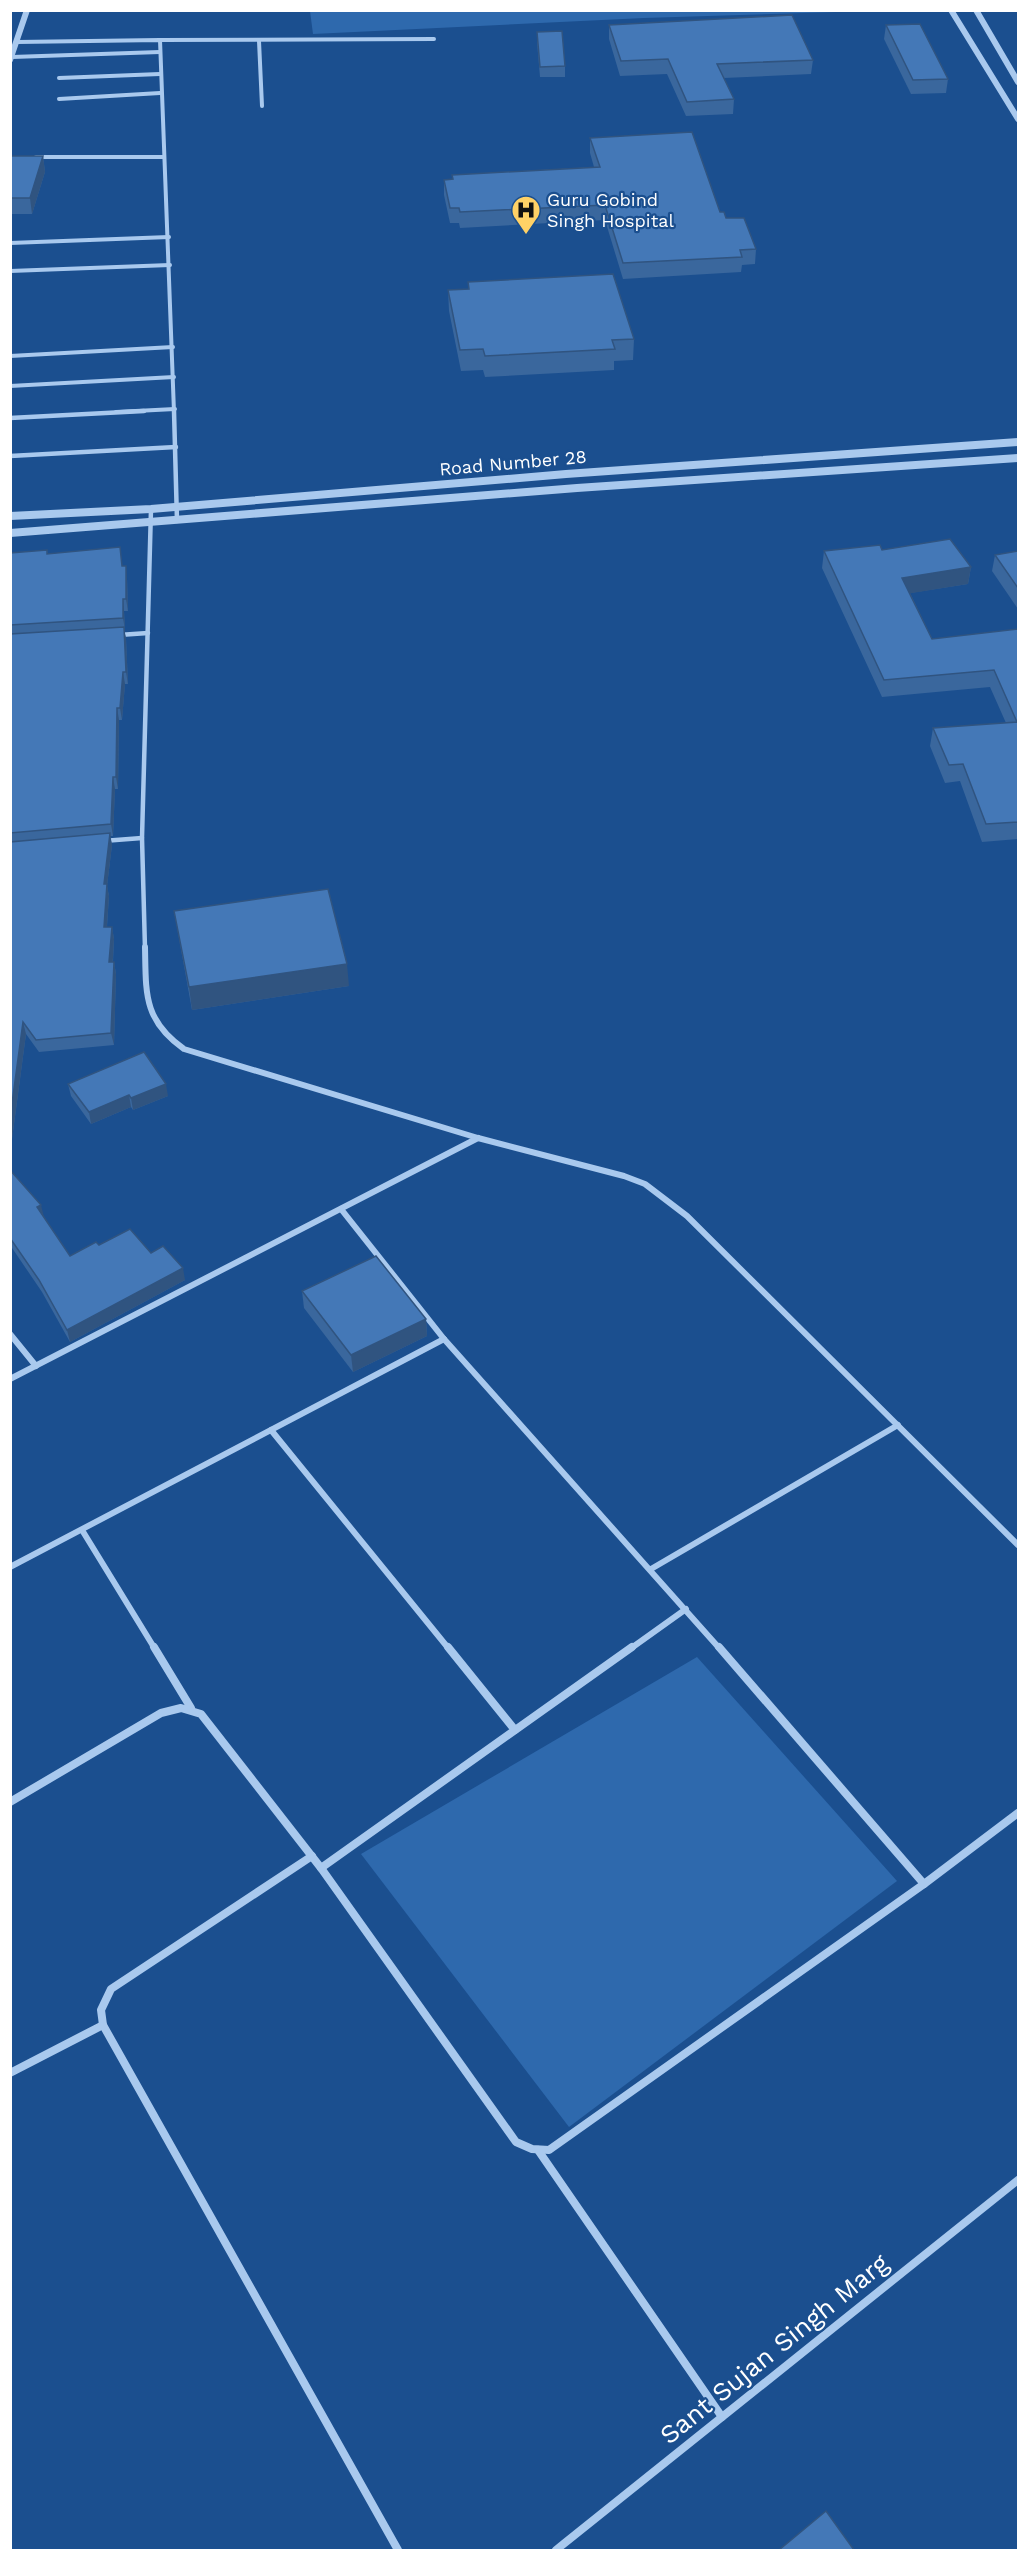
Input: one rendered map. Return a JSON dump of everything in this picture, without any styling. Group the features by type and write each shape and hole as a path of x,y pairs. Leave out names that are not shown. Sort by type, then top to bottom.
{"street":[{"path":"27,10 11,58 160,52"},
{"path":"951,10 1018,119"},
{"path":"976,10 997,50 1018,82"},
{"path":"16,42 434,39"},
{"path":"160,40 160,93 173,347 177,521"},
{"path":"259,41 262,106"},
{"path":"59,78 160,74"},
{"path":"59,99 160,93"},
{"path":"33,156 164,157"},
{"path":"10,243 169,237"},
{"path":"10,271 170,265"},
{"path":"10,356 173,347"},
{"path":"10,386 174,377"},
{"path":"10,418 175,409"},
{"name":"Road Number 28","path":"10,516 151,509 566,474 1018,442"},
{"path":"10,456 176,447"},
{"name":"Road Number 28","path":"10,533 578,488 1018,458"},
{"path":"302,496 304,510"},
{"path":"151,509 153,523 142,838 146,995 154,1021 167,1036 184,1049 478,1138 624,1176 654,1191 687,1216 1018,1545"},
{"path":"114,635 148,633"},
{"path":"94,842 142,838"},
{"path":"10,1379 478,1138"},
{"path":"341,1209 444,1339 651,1569 924,1884"},
{"path":"10,1334 36,1366"},
{"path":"10,1567 444,1339"},
{"path":"651,1569 898,1425"},
{"path":"271,1430 515,1730"},
{"path":"82,1530 191,1708"},
{"path":"321,1868 686,1609"},
{"path":"10,1802 161,1713 181,1707 191,1708 201,1714 321,1868 516,2142 525,2148 538,2150 549,2150 924,1884 1018,1813"},
{"path":"312,1856 111,1989 101,2010 103,2025 398,2550"},
{"path":"10,2073 103,2025"},
{"path":"538,2150 722,2417"},
{"name":"Sant Sujan Singh Marg","path":"555,2550 1018,2180"}],"shaded area":[{"path":"310,10 869,11 644,18 313,34"},
{"path":"697,1657 897,1881 569,2127 361,1854"}],"building":[{"path":"792,15 813,60 717,64 734,99 687,102 668,59 621,61 609,25"},
{"path":"920,24 948,79 913,80 886,25"},
{"path":"562,31 565,66 540,67 537,32"},
{"path":"692,132 720,212 724,212 726,218 744,218 756,249 740,250 742,257 623,263 605,205 460,212 459,208 450,208 444,180 453,179 452,175 600,167 590,138"},
{"path":"10,156 43,156 30,198 10,198"},
{"path":"613,274 634,339 612,340 615,349 485,356 483,349 460,350 448,290 469,289 468,282"},
{"path":"950,539 971,567 902,578 932,639 1018,629 1018,822 986,824 963,764 949,765 933,728 1017,722 994,670 884,680 824,551 880,545 882,550"},
{"path":"120,547 122,566 126,566 126,599 123,599 123,618 10,625 10,553 47,550 47,554"},
{"path":"1018,551 1018,588 995,555"},
{"path":"124,627 126,672 123,672 120,708 117,708 116,777 113,777 111,824 10,833 10,634"},
{"path":"110,833 104,884 107,884 104,927 112,927 109,962 114,962 111,1033 36,1040 23,1022 10,1118 10,842"},
{"path":"328,889 347,964 189,987 174,911"},
{"path":"144,1052 166,1084 131,1098 129,1095 89,1112 68,1084"},
{"path":"10,1170 41,1205 37,1207 70,1256 96,1242 99,1245 130,1229 151,1253 163,1246 183,1268 67,1330 39,1280 10,1238"},
{"path":"376,1256 426,1319 351,1355 302,1291"},
{"path":"826,2511 854,2550 779,2550"}],"place":[{"name":"Guru Gobind Singh Hospital","path":"526,236"}]}
